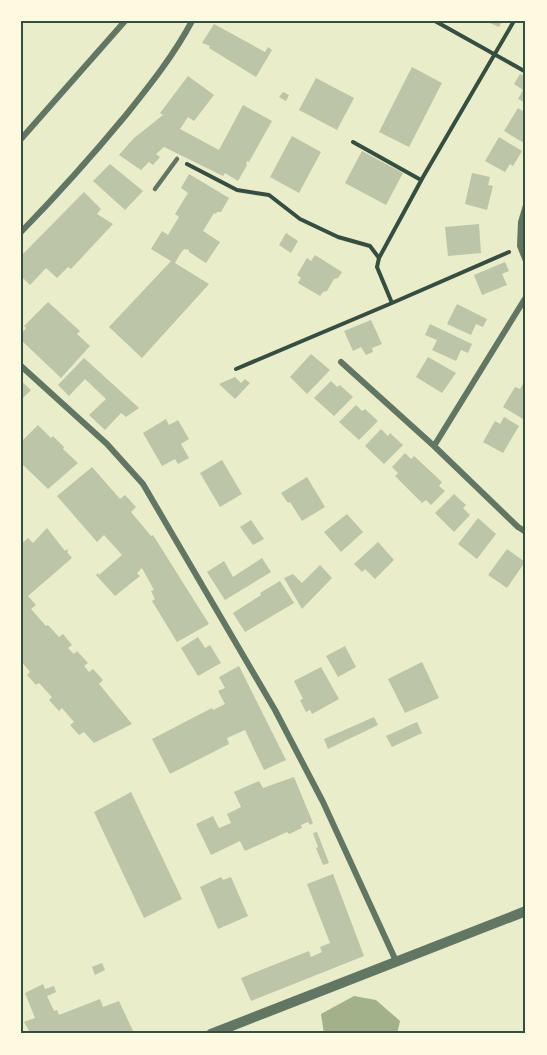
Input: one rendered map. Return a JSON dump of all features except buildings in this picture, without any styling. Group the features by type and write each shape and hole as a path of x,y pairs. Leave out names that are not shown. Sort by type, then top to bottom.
{"street":[{"path":"21,139 125,21"},
{"path":"21,232 63,189 138,100 180,43 192,21"},
{"path":"526,205 521,222 520,246 526,261"},
{"path":"434,446 526,297"},
{"path":"341,362 526,532"},
{"path":"21,366 108,444 143,484 275,710 323,802 396,961"},
{"path":"211,1034 526,910"}],"lane":[{"path":"155,189 177,159"}],"path":[{"path":"435,21 526,72"},
{"path":"392,303 377,267 379,258 421,180 514,21"},
{"path":"353,142 421,180"},
{"path":"177,159 237,190 269,195 300,219 338,237 370,246 379,258"},
{"path":"236,369 520,246"}],"shaded area":[{"path":"354,996 376,1000 400,1021 397,1034 324,1034 321,1014"}]}
